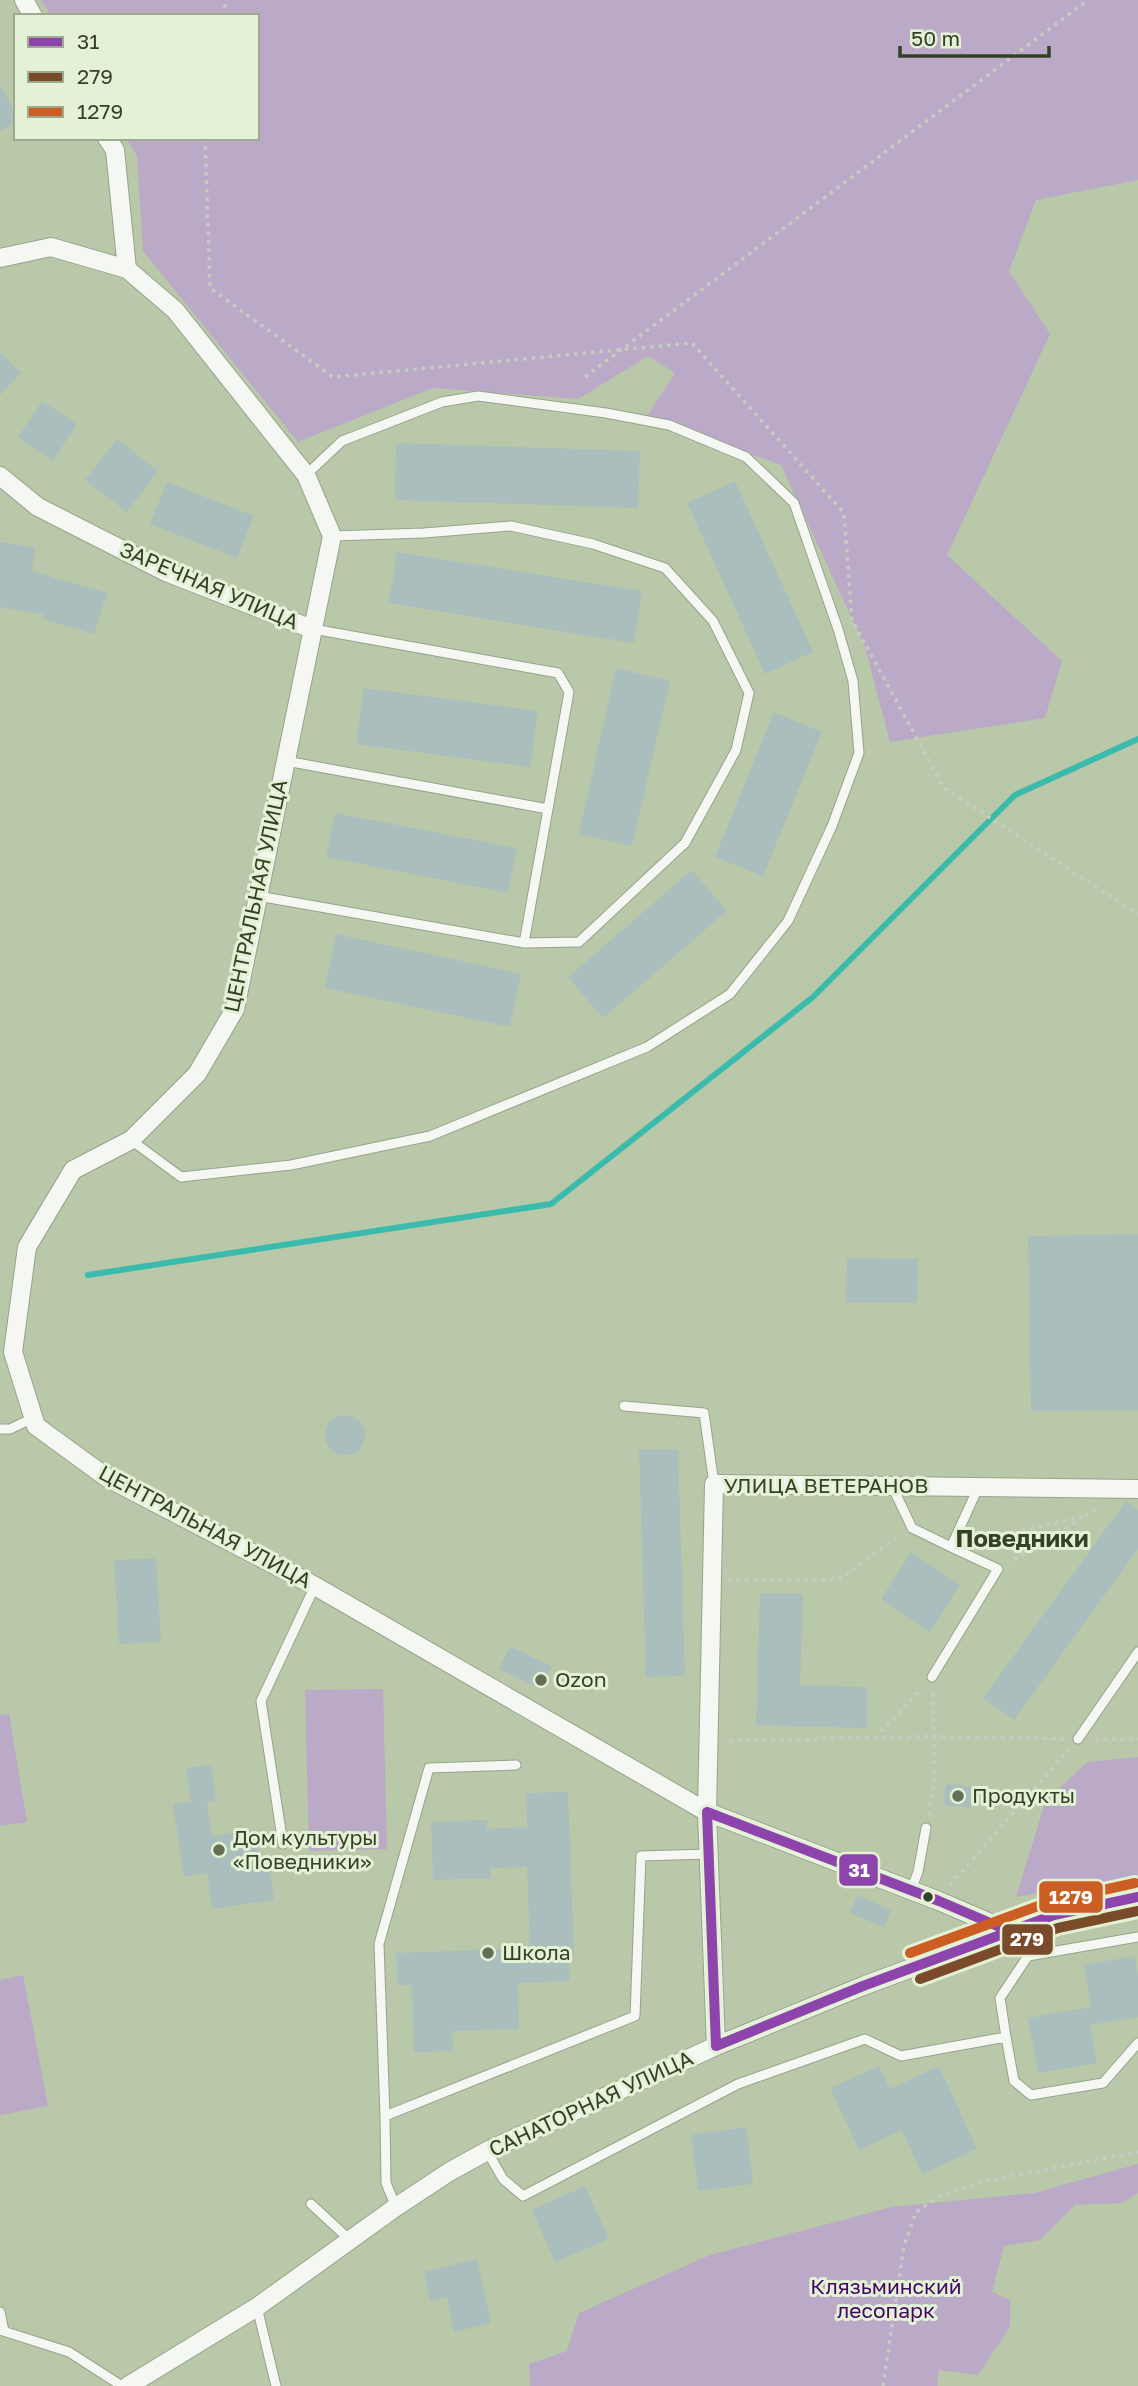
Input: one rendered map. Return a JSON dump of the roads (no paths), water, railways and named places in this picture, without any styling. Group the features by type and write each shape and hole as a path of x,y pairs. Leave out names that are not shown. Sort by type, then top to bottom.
{"street":[{"path":"108,140 114,150 127,268"},
{"path":"0,258 51,247 127,268 175,310 306,475 332,536"},
{"name":"ЗАРЕЧНАЯ УЛИЦА","path":"0,476 38,507 166,572 312,629"},
{"name":"ЦЕНТРАЛЬНАЯ УЛИЦА","path":"332,536 235,1009 197,1074 131,1140 73,1170 27,1247 13,1352 36,1426 106,1477 315,1586 707,1812 939,1901 1009,1931"},
{"name":"УЛИЦА ВЕТЕРАНОВ","path":"716,2046 707,1812 714,1484 1138,1489"},
{"name":"САНАТОРНАЯ УЛИЦА","path":"128,2386 257,2306 396,2207 487,2151 716,2046 863,1986 1054,1915 1138,1897"}],"lane":[{"path":"131,1140 181,1177 291,1165 430,1136 647,1047 730,994 788,921 832,826 859,753 853,681 838,629 794,503 746,457 669,425 606,413 478,396 442,402 342,441 306,475"},
{"path":"258,897 524,943 579,942 685,843 736,750 749,693 713,621 665,568 593,544 511,526 424,533 332,536"},
{"path":"312,629 558,673 569,692 524,943"},
{"path":"286,761 548,809"},
{"path":"624,1406 704,1412 714,1484"},
{"path":"0,1429 10,1429 33,1418"},
{"path":"892,1486 912,1528 998,1569 933,1677"},
{"path":"951,1546 979,1488"},
{"path":"283,1844 261,1701 315,1586"},
{"path":"1078,1739 1138,1652"},
{"path":"396,2207 387,2183 379,1944 429,1768 516,1765"},
{"path":"911,1890 918,1872 926,1828"},
{"path":"385,2116 635,2016 637,1905 641,1856 708,1854"},
{"path":"1009,1931 1028,1956"},
{"path":"1138,1937 1028,1956 1000,1998 1014,2081 1031,2095 1103,2083 1138,2042"},
{"path":"487,2151 503,2179 523,2196 737,2084 865,2039 901,2056 1006,2037"},
{"path":"311,2204 349,2241"},
{"path":"257,2306 276,2386"},
{"path":"0,2312 2,2331 69,2352 122,2386"}],"waterway":[{"path":"88,1275 551,1204 813,997 1015,795 1138,739"}],"place":[{"name":"Ozon","path":"541,1680"},
{"name":"Продукты","path":"958,1796"},
{"name":"Дом культуры «Поведники»","path":"219,1850"},
{"name":"Школа","path":"488,1953"}],"district":[{"name":"Поведники","path":"1022,1539"}],"park label":[{"name":"Клязьминский лесопарк","path":"886,2299"}]}
